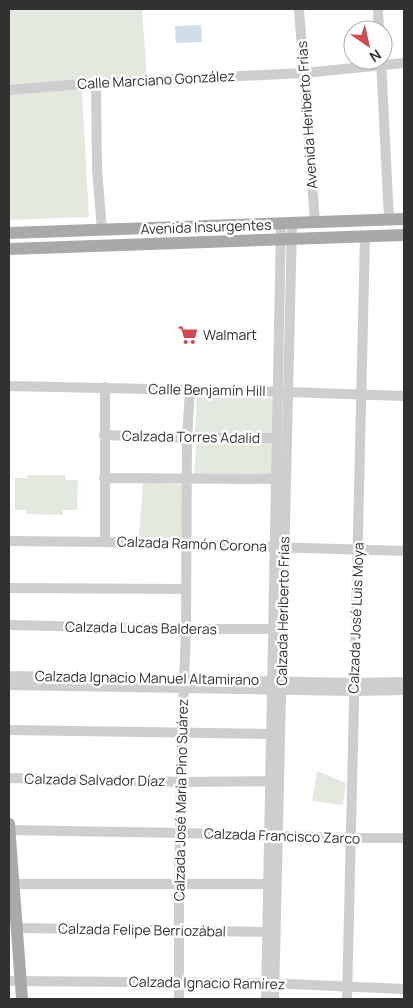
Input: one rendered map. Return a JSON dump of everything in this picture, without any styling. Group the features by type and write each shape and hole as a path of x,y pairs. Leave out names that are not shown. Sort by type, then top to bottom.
{"main road":[{"name":"Avenida Insurgentes","path":"9,233 404,219"},
{"name":"Avenida Insurgentes","path":"9,249 404,235"},
{"path":"9,824 16,928 15,981 22,999"}],"street":[{"name":"Avenida Heriberto Frías","path":"299,9 315,222"},
{"name":"Calle Marciano González","path":"9,90 96,83 304,72 343,67"},
{"path":"381,70 389,219"},
{"path":"96,83 97,169 102,230"},
{"name":"Calzada Heriberto Frías","path":"266,999 270,984 287,223"},
{"name":"Calzada José Luis Moya","path":"347,999 365,236"},
{"name":"Calle Benjamín Hill","path":"9,386 404,396"},
{"path":"105,388 105,542"},
{"name":"Calzada José María Pino Suárez","path":"179,999 179,884 186,629 187,438 190,390"},
{"name":"Calzada Heriberto Frías","path":"274,999 270,984 267,932 268,884 273,836 270,780 271,734 277,684 273,629 280,547 276,479 277,438 283,392"},
{"name":"Calzada Torres Adalid","path":"104,435 187,438 277,438"},
{"path":"104,478 187,480 276,479"},
{"name":"Calzada Ramón Corona","path":"9,540 404,551"},
{"path":"9,588 186,589"},
{"name":"Calzada Lucas Balderas","path":"9,625 273,629"},
{"name":"Calzada Ignacio Manuel Altamirano","path":"9,676 184,683"},
{"name":"Calzada Ignacio Manuel Altamirano","path":"354,687 404,682"},
{"name":"Calzada Ignacio Manuel Altamirano","path":"9,684 277,684 404,690"},
{"path":"9,730 271,734"},
{"name":"Calzada Salvador Díaz","path":"9,778 182,782 270,780"},
{"name":"Calzada Francisco Zarco","path":"9,830 404,838"},
{"path":"13,884 268,884"},
{"name":"Calzada Felipe Berriozábal","path":"16,928 267,932"},
{"name":"Calzada Ignacio Ramírez","path":"15,981 178,982 404,989"}],"shaded area":[{"path":"9,9 142,9 147,78 82,92 89,217 9,220"},
{"path":"201,25 202,42 176,43 175,26"},
{"path":"197,397 275,398 275,433 195,433"},
{"path":"197,435 275,440 275,475 194,475"},
{"path":"27,475 65,475 65,480 78,480 77,510 63,510 63,515 27,514 26,510 15,510 15,478 27,478"},
{"path":"143,482 184,485 181,539 139,537"},
{"path":"317,771 346,783 343,805 312,801"}],"place":[{"name":"Walmart","path":"188,335"}]}
